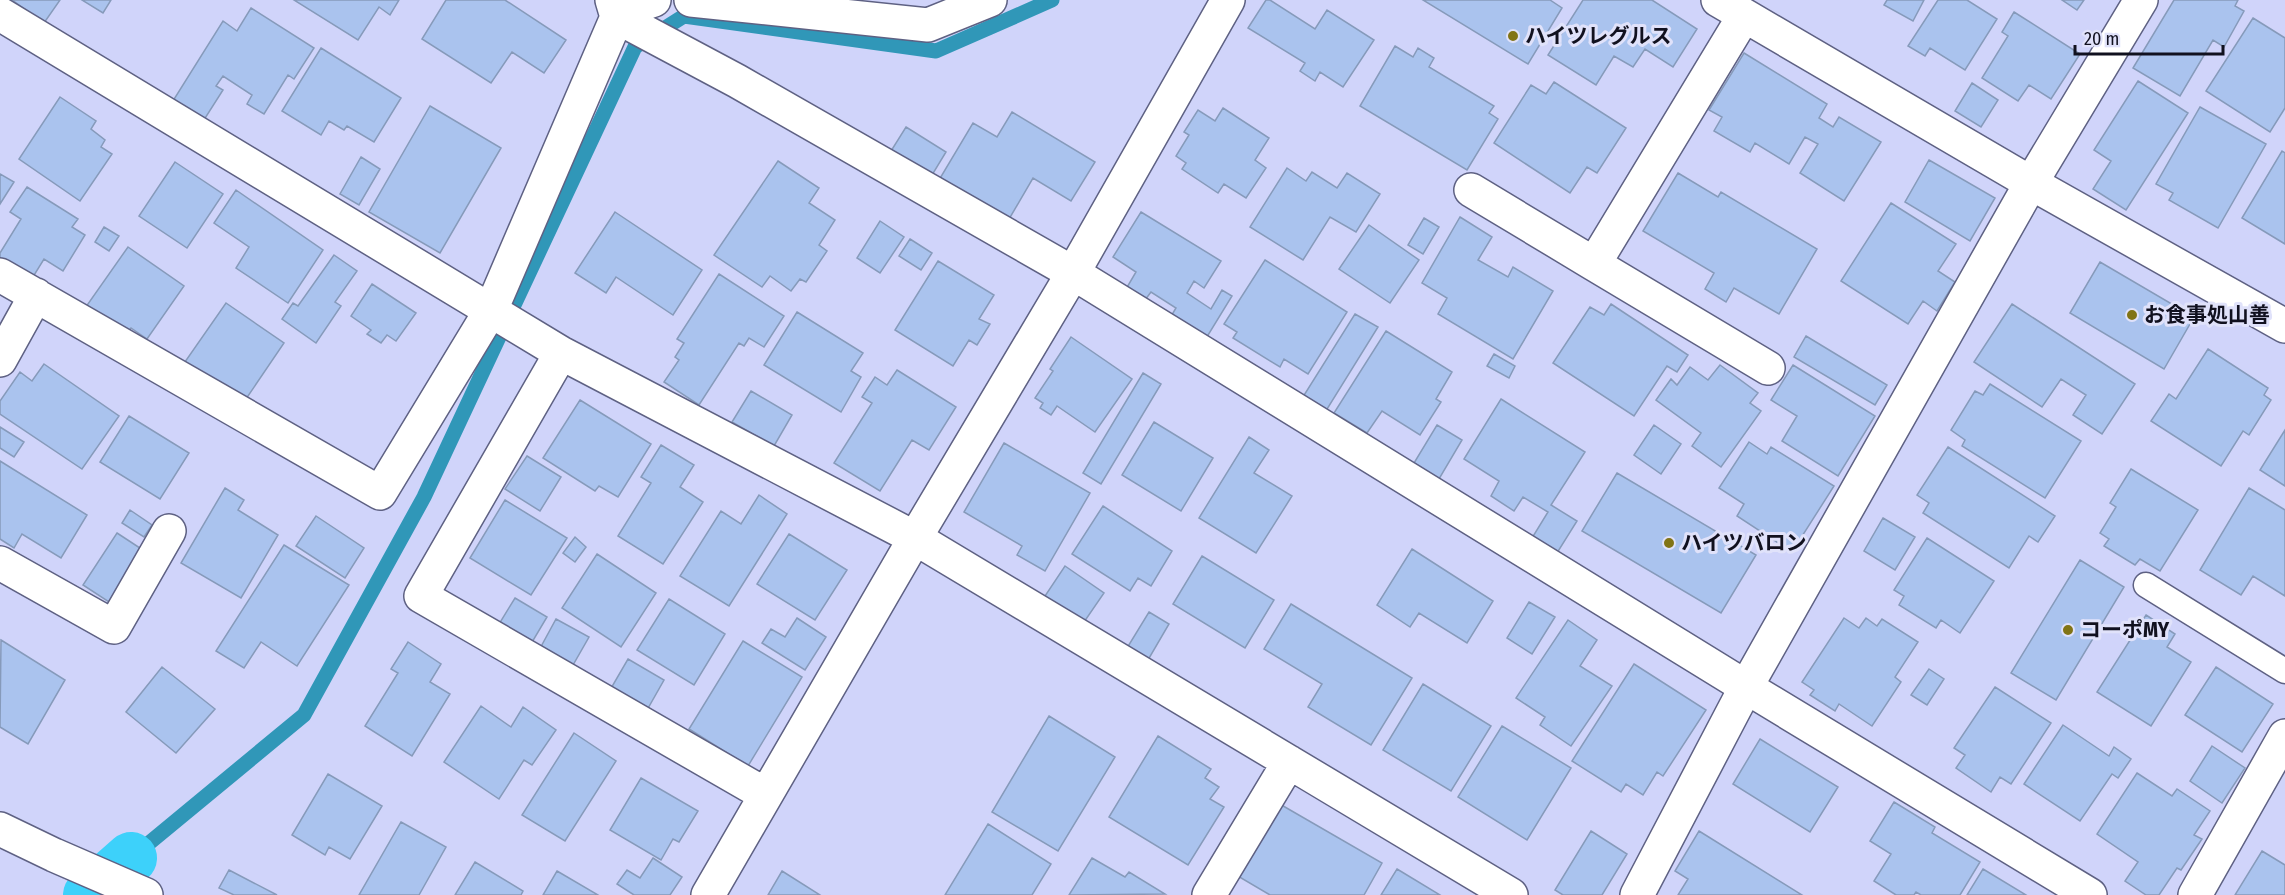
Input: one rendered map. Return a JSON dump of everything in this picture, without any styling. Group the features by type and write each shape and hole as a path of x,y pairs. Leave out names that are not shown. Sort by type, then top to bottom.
{"street":[{"path":"615,9 654,0"},
{"path":"691,0 928,25 990,0"},
{"path":"708,895 915,538 1073,273 1228,0"},
{"path":"1637,895 1746,687 2031,183 2141,0"},
{"path":"1594,264 1731,8 2031,183 2285,326"},
{"path":"615,9 1073,273 1746,687 2090,895"},
{"path":"0,274 380,493 491,310 615,9"},
{"path":"0,14 561,353 915,538 1511,895"},
{"path":"1471,190 1768,368"},
{"path":"0,360 36,296"},
{"path":"561,353 421,596 766,795"},
{"path":"0,563 114,627 170,531"},
{"path":"2195,895 2285,736"},
{"path":"1209,895 1289,762"},
{"path":"0,829 146,895"}],"lane":[{"path":"2146,585 2285,671"}],"building":[{"path":"12,0 60,0 44,23"},
{"path":"82,0 111,0 103,13"},
{"path":"294,0 399,0 390,15 379,7 358,40"},
{"path":"446,0 505,0 566,40 544,73 512,52 491,83 422,39"},
{"path":"1266,0 1270,0 1315,29 1327,10 1374,40 1343,87 1320,72 1315,81 1300,71 1305,63 1248,28"},
{"name":"ハイツレグルス","path":"1423,0 1550,0 1562,8 1528,64"},
{"path":"1583,0 1652,0 1697,29 1673,67 1645,49 1633,67 1614,56 1596,85 1548,55"},
{"path":"1887,0 1924,0 1913,21 1884,5"},
{"path":"1938,0 1967,0 1997,19 1965,70 1930,48 1925,56 1908,46"},
{"path":"2062,0 2084,0 2077,10"},
{"path":"2174,0 2238,0 2235,6 2244,11 2224,47 2213,40 2180,96 2133,68"},
{"path":"251,8 314,48 294,79 288,75 264,114 247,104 252,95 223,76 216,86 223,90 202,123 171,104 223,21 237,31"},
{"path":"2014,12 2080,54 2051,99 2029,85 2018,101 1982,78 2008,36 2002,32"},
{"path":"2253,18 2285,38 2285,108 2270,132 2206,91"},
{"path":"1395,46 1413,57 1418,48 1434,58 1429,67 1494,106 1489,113 1498,119 1467,170 1360,106"},
{"path":"321,48 401,98 374,142 347,126 344,130 329,121 321,135 282,111"},
{"path":"1744,53 1827,104 1819,118 1833,127 1839,117 1881,142 1844,201 1800,173 1818,144 1805,137 1789,164 1755,143 1750,152 1714,131 1722,117 1709,110"},
{"path":"2138,81 2188,113 2126,210 2093,189 2111,161 2094,150"},
{"path":"1554,82 1626,128 1597,173 1587,167 1570,193 1494,143 1531,85 1546,94"},
{"path":"1972,83 1998,100 1981,127 1955,111"},
{"path":"60,97 96,121 91,129 105,140 101,147 112,154 80,201 19,159"},
{"path":"430,106 501,148 440,253 369,212"},
{"path":"2200,107 2266,144 2218,228 2169,200 2173,193 2156,184"},
{"path":"1223,108 1269,138 1255,160 1266,168 1246,198 1224,184 1218,193 1182,169 1186,163 1176,156 1189,135 1184,132 1198,110 1215,121"},
{"path":"1012,112 1095,162 1071,201 1033,178 1005,226 936,185 973,123 997,137"},
{"path":"906,127 946,152 926,185 886,159"},
{"path":"2282,151 2285,153 2285,244 2242,218"},
{"path":"361,157 380,169 359,205 340,194"},
{"path":"1929,160 1995,198 1970,241 1905,202"},
{"path":"778,161 819,188 809,203 835,220 819,245 827,251 806,282 800,279 791,291 770,276 762,287 714,255"},
{"path":"175,162 223,194 187,248 139,216"},
{"path":"1287,168 1306,181 1312,172 1337,188 1347,173 1380,194 1356,232 1330,217 1303,260 1250,227"},
{"path":"1678,173 1718,197 1721,192 1817,249 1779,314 1734,288 1726,302 1705,289 1714,273 1643,231"},
{"path":"0,174 14,182 0,204"},
{"path":"27,187 78,219 72,227 85,235 63,271 44,259 28,285 0,268 0,253 21,219 10,212"},
{"path":"236,190 323,250 288,303 236,268 249,247 214,223"},
{"path":"1891,203 1956,244 1938,271 1955,282 1937,311 1923,301 1908,324 1841,281"},
{"path":"615,212 702,270 673,315 616,277 606,293 575,273"},
{"path":"1141,212 1221,261 1204,288 1194,281 1187,293 1211,309 1222,290 1232,296 1202,345 1167,323 1176,308 1151,292 1145,300 1126,289 1136,272 1113,257"},
{"path":"1460,217 1492,237 1478,260 1508,277 1513,267 1553,291 1513,359 1438,314 1447,298 1422,283"},
{"path":"1424,218 1439,227 1423,254 1408,245"},
{"path":"880,221 904,237 880,273 857,258"},
{"path":"1369,225 1419,260 1390,303 1339,269"},
{"path":"104,227 119,236 109,251 95,242"},
{"path":"910,239 932,253 921,270 899,256"},
{"path":"128,247 184,286 147,339 131,328 123,339 83,311"},
{"path":"334,255 357,271 335,302 341,306 316,343 282,319 293,303 298,306"},
{"path":"1265,260 1347,312 1308,374 1284,359 1280,367 1233,338 1237,332 1224,324"},
{"path":"938,261 994,295 979,319 990,324 977,345 969,340 953,366 895,330"},
{"name":"お食事処山善","path":"2100,262 2194,317 2164,369 2070,313"},
{"path":"719,274 784,316 764,347 749,338 744,346 739,343 699,405 664,382 679,360 675,357 684,343 677,339"},
{"path":"372,284 416,313 396,341 387,335 381,343 367,334 371,330 351,316"},
{"path":"226,303 284,343 246,399 224,384 217,394 180,369"},
{"path":"1611,304 1688,355 1677,372 1667,366 1634,416 1553,363 1590,307 1604,315"},
{"path":"2012,304 2135,384 2102,434 2073,415 2086,395 2061,379 2042,407 1974,362"},
{"path":"797,312 863,353 851,371 861,377 841,412 764,365"},
{"path":"1355,314 1378,327 1324,414 1301,400"},
{"path":"1386,331 1452,372 1436,399 1441,402 1420,435 1382,411 1367,433 1334,413"},
{"path":"1806,336 1887,385 1875,405 1794,357"},
{"path":"1071,337 1132,379 1095,432 1057,406 1051,415 1040,408 1043,403 1035,398 1053,371 1050,369"},
{"path":"2208,349 2268,388 2264,395 2271,400 2249,435 2243,431 2221,466 2151,421 2169,394 2176,399"},
{"path":"1494,354 1515,366 1509,378 1487,366"},
{"path":"44,364 119,416 82,469 0,414 0,401 20,372 32,381"},
{"path":"1720,365 1758,393 1750,403 1761,411 1721,467 1692,446 1701,433 1656,400 1671,379 1677,385 1690,367 1708,380"},
{"path":"1793,365 1875,416 1838,476 1782,441 1797,416 1771,400"},
{"path":"897,370 956,407 929,450 912,440 880,491 834,463 872,403 862,397 875,377 887,385"},
{"path":"1143,373 1161,384 1101,484 1083,473"},
{"path":"1990,384 2081,441 2045,498 1962,446 1965,440 1951,430 1975,391 1983,395"},
{"path":"751,391 792,415 774,446 732,422"},
{"path":"1501,399 1585,452 1551,505 1577,521 1557,553 1532,538 1548,512 1523,497 1514,511 1491,496 1499,481 1464,459"},
{"path":"580,400 651,444 618,497 599,486 595,491 543,458"},
{"path":"129,416 189,453 160,499 100,462"},
{"path":"1154,422 1213,458 1181,511 1122,475"},
{"path":"1437,425 1462,440 1439,479 1414,463"},
{"path":"1654,425 1681,444 1661,474 1634,455"},
{"path":"0,427 24,442 14,457 0,448"},
{"path":"2285,430 2285,486 2260,470"},
{"path":"1249,437 1269,450 1254,473 1292,496 1256,553 1199,518"},
{"path":"1749,442 1767,454 1771,447 1834,486 1792,552 1737,516 1744,504 1719,488"},
{"path":"1004,443 1090,493 1045,571 1017,555 1022,546 964,512"},
{"path":"661,445 694,465 680,487 703,502 663,564 618,536 651,483 641,477"},
{"path":"1948,447 2055,516 2038,542 2029,536 2009,568 1923,513 1929,503 1917,495"},
{"path":"527,456 561,477 540,511 505,489"},
{"path":"0,461 87,515 61,558 22,534 14,548 0,539"},
{"path":"2131,469 2198,510 2160,571 2140,559 2135,565 2104,546 2109,539 2100,533 2116,507 2110,503"},
{"name":"ハイツバロン","path":"1617,473 1756,555 1721,613 1582,531"},
{"path":"225,488 244,500 238,510 278,535 241,598 181,563"},
{"path":"2249,488 2285,510 2285,596 2253,576 2241,595 2200,570"},
{"path":"759,495 787,514 729,606 680,576 721,511 741,524"},
{"path":"505,500 567,538 531,595 470,558"},
{"path":"1103,506 1172,551 1151,586 1138,578 1130,591 1072,554"},
{"path":"130,510 152,525 144,537 122,523"},
{"path":"316,516 364,548 345,578 296,546"},
{"path":"1883,518 1915,537 1895,570 1864,551"},
{"path":"117,533 143,550 109,602 83,585"},
{"path":"789,534 847,570 815,620 757,584"},
{"path":"575,537 586,547 575,562 563,553"},
{"path":"1927,538 1994,581 1960,633 1941,620 1936,628 1899,605 1904,596 1894,590"},
{"path":"284,545 349,585 297,666 261,642 244,668 216,651"},
{"path":"1412,549 1493,601 1467,643 1419,613 1410,627 1377,605"},
{"path":"597,554 656,593 621,647 562,608"},
{"path":"1202,556 1274,600 1245,648 1173,604"},
{"name":"コーポMY","path":"2080,560 2124,587 2056,700 2011,673"},
{"path":"1065,566 1104,593 1082,625 1043,599"},
{"path":"515,598 547,617 528,649 496,629"},
{"path":"669,599 725,634 694,685 637,650"},
{"path":"1529,602 1555,617 1532,654 1507,638"},
{"path":"1291,604 1412,678 1371,745 1308,707 1322,684 1264,649"},
{"path":"1149,612 1169,624 1148,660 1127,648"},
{"path":"2146,615 2175,634 2167,647 2191,662 2151,726 2097,692"},
{"path":"797,618 826,637 805,670 762,643 771,629 785,637"},
{"path":"1844,618 1859,628 1866,618 1877,626 1882,619 1918,642 1895,677 1901,682 1872,726 1839,704 1835,711 1810,695 1814,690 1802,682"},
{"path":"556,619 589,637 569,672 537,654"},
{"path":"1568,620 1597,640 1580,666 1612,686 1571,746 1540,725 1545,717 1516,698"},
{"path":"1,640 65,680 28,744 0,727"},
{"path":"743,641 802,677 748,766 689,729"},
{"path":"408,642 441,664 430,682 450,694 412,756 365,726 398,673 391,669"},
{"path":"628,659 664,680 647,710 610,690"},
{"path":"1634,664 1706,710 1663,776 1657,772 1643,795 1626,784 1621,792 1572,761"},
{"path":"162,667 215,709 176,753 126,712"},
{"path":"2216,667 2273,704 2242,752 2185,715"},
{"path":"1929,669 1944,679 1927,705 1911,695"},
{"path":"1423,684 1491,726 1451,791 1383,750"},
{"path":"1995,687 2051,723 2011,784 2000,777 1991,792 1956,768 1965,755 1954,748"},
{"path":"481,706 511,727 523,707 556,730 532,765 524,760 499,799 444,762"},
{"path":"1049,716 1115,757 1058,851 992,812"},
{"path":"2063,725 2109,756 2114,747 2131,759 2118,778 2112,774 2080,821 2024,784"},
{"path":"1502,726 1571,768 1527,840 1458,797"},
{"path":"574,733 616,761 565,841 522,815"},
{"path":"1158,736 1211,769 1205,778 1219,787 1210,799 1224,807 1188,865 1109,817"},
{"path":"1760,739 1838,787 1810,832 1733,784"},
{"path":"2212,746 2245,768 2222,803 2190,781"},
{"path":"2137,773 2172,796 2177,789 2210,811 2194,835 2202,839 2181,870 2177,868 2159,895 2146,895 2125,881 2138,862 2097,834"},
{"path":"328,774 382,806 350,859 329,847 325,855 292,835"},
{"path":"641,778 698,811 679,842 673,839 661,860 610,830"},
{"path":"1894,802 1935,827 1932,833 1980,862 1960,895 1921,895 1916,892 1914,895 1896,895 1874,881 1891,854 1870,841"},
{"path":"1278,803 1382,863 1364,895 1270,895 1236,875"},
{"path":"401,822 446,847 419,895 359,895"},
{"path":"988,824 1051,864 1032,895 945,895"},
{"path":"1591,831 1627,854 1602,895 1563,895 1555,890"},
{"path":"1699,831 1802,895 1678,895 1688,879 1675,871"},
{"path":"2262,851 2285,865 2285,895 2235,895"},
{"path":"653,858 682,877 670,895 634,895 617,884 627,870 640,878"},
{"path":"1092,858 1125,877 1129,872 1165,894 1069,895"},
{"path":"475,862 523,891 521,895 455,895"},
{"path":"1397,869 1440,895 1381,895"},
{"path":"1983,869 2026,895 1967,895"},
{"path":"229,870 277,895 234,895 219,888"},
{"path":"557,871 598,895 543,895"},
{"path":"782,871 820,895 768,895"}],"waterway":[{"path":"131,858 304,715 424,497 635,47 684,16 936,51 1052,0"},
{"path":"89,895 131,858"}],"place":[{"name":"ハイツレグルス","path":"1513,36"},
{"name":"お食事処山善","path":"2132,315"},
{"name":"ハイツバロン","path":"1669,543"},
{"name":"コーポMY","path":"2068,630"}]}
